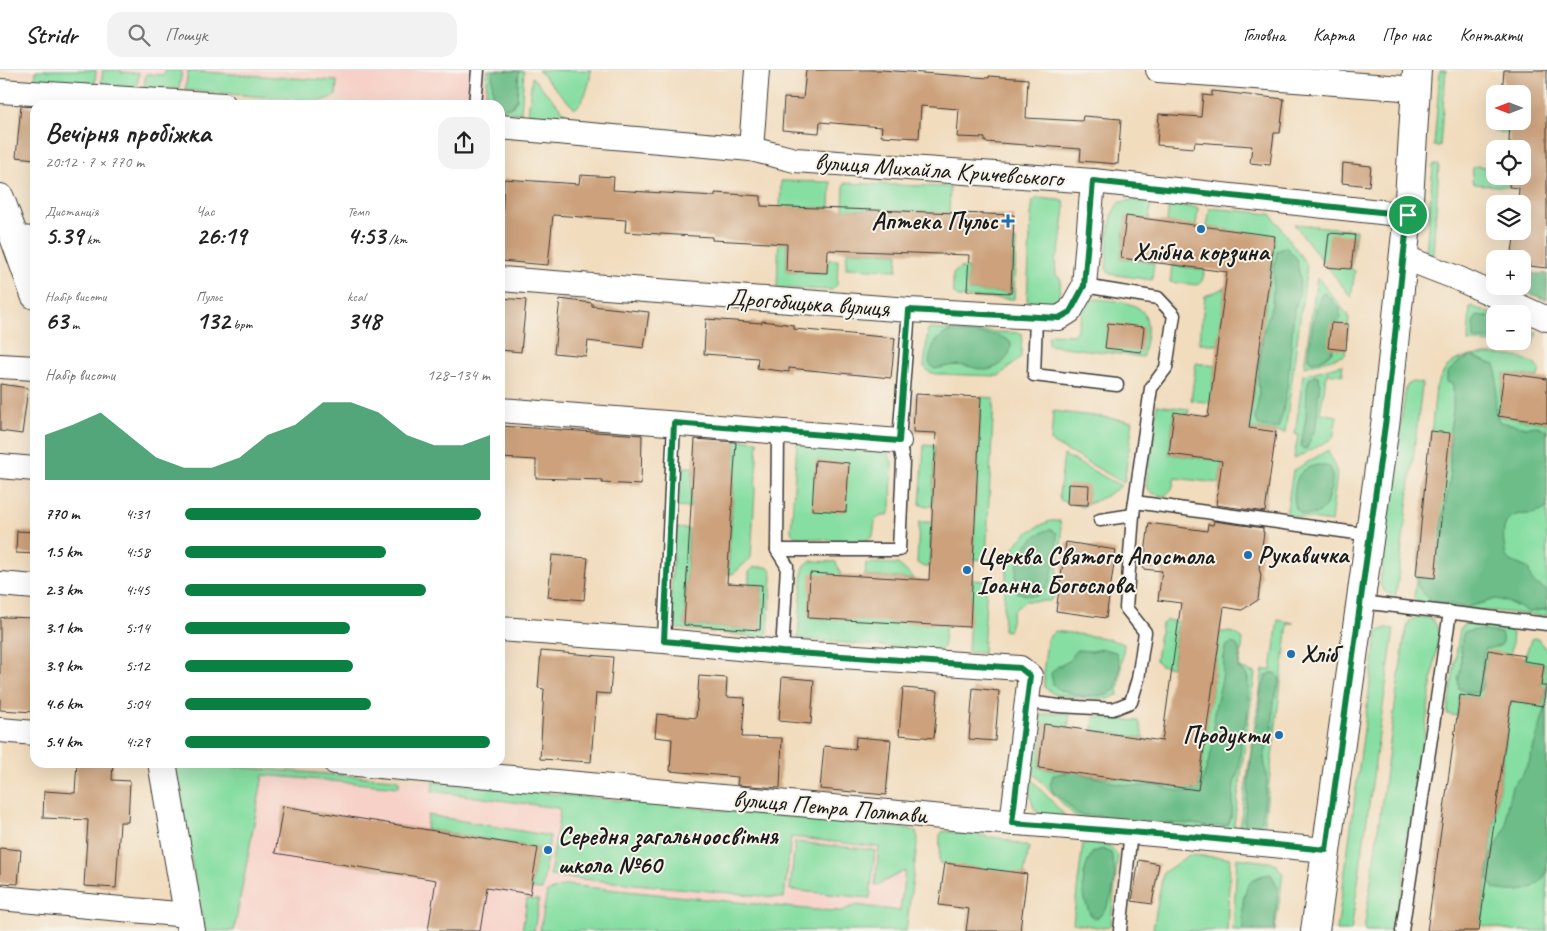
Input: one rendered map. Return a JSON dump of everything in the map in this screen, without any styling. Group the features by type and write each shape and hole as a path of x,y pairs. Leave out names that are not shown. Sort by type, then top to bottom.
{"main road":[{"path":"1315,931 1386,418 1408,215 1416,80"},
{"path":"11,221 30,280"},
{"path":"163,768 189,923"}],"street":[{"path":"751,149 757,70"},
{"path":"1158,70 1416,80"},
{"path":"0,91 144,100"},
{"name":"вулиця Михайла Кричевського","path":"505,127 751,149 795,160 1093,181 1408,215"},
{"name":"Дрогобицька вулиця","path":"505,280 909,310 1059,318 1070,312 1084,286 1093,181"},
{"path":"1403,257 1456,278 1547,319"},
{"path":"0,366 30,368"},
{"path":"505,410 899,441"},
{"path":"0,466 30,469"},
{"path":"0,584 30,587"},
{"path":"505,629 782,652 1020,668 1030,676 1012,823"},
{"path":"0,730 30,733"},
{"name":"вулиця Петра Полтави","path":"401,768 1326,850"},
{"path":"0,898 189,923"}],"lane":[{"path":"475,100 478,70"},
{"path":"1027,702 1113,709 1131,702 1138,679 1145,632 1126,608 1132,515 1150,388 1166,368 1174,316 1158,298 1084,286"},
{"path":"777,550 899,550 903,461 899,441 909,310"},
{"path":"1036,318 1034,375 1117,385"},
{"path":"664,641 674,423"},
{"path":"778,432 777,550 787,566 782,652"},
{"path":"1135,502 1370,535"},
{"path":"1100,520 1132,515"},
{"path":"1361,602 1547,624"},
{"path":"1402,931 1450,612"},
{"path":"1120,931 1131,832"}],"shaded area":[{"path":"497,70 494,100 338,100 0,71"},
{"name":"Середня загальноосвітня школа №60","path":"183,768 246,768 476,786 910,829 898,931 204,931"}],"green space":[{"path":"36,70 96,70 95,85 35,81"},
{"path":"103,70 139,73 137,88 101,86"},
{"path":"165,70 182,70 179,89 144,87 146,74 164,75"},
{"path":"488,70 524,71 521,113 505,112 505,100 485,100"},
{"path":"492,70 519,71 517,100 512,107 505,108 505,100 493,100"},
{"path":"538,70 591,70 582,101 575,109"},
{"path":"1440,70 1446,70 1440,146 1434,146"},
{"path":"188,71 337,81 336,95 325,100 298,100 185,90"},
{"path":"532,77 568,116 528,114"},
{"path":"1493,130 1514,130 1514,134 1495,132"},
{"path":"1433,165 1439,165 1433,254 1426,254"},
{"path":"1477,166 1486,167 1486,185 1472,182 1473,168"},
{"path":"781,181 831,182 830,208 788,207 786,271 827,273 828,260 838,260 837,285 832,290 777,288"},
{"path":"844,183 950,187 949,213 843,209"},
{"path":"1486,185 1509,185 1509,187"},
{"path":"1038,198 1059,200 1064,202 1065,208 1059,253 1055,260 1056,275 1061,279 1059,297 1052,301 1044,302 1027,301 1031,215 1033,201"},
{"path":"1132,200 1151,202 1149,219 1126,217 1121,258 1154,263 1152,280 1110,274 1106,269 1109,233 1113,214 1120,202"},
{"path":"1169,204 1198,208 1196,226 1167,222"},
{"path":"1210,208 1271,214 1307,265 1285,433 1249,428 1275,237 1207,227"},
{"path":"1294,224 1356,230 1351,269 1355,271 1351,297"},
{"path":"1013,240 1016,240 1014,299 958,297 953,292 953,274 960,268 968,268 968,291 1011,293"},
{"path":"1286,247 1297,259 1300,279 1299,296 1294,310 1288,382 1283,412 1278,428 1268,428 1259,426 1255,418 1259,395 1258,376 1263,334 1272,304 1277,251"},
{"path":"847,251 898,253 897,270 846,268"},
{"path":"1172,265 1205,270 1202,281 1198,285 1170,282"},
{"path":"1531,273 1547,274 1547,300 1531,294"},
{"path":"1317,277 1349,319 1345,355 1304,367"},
{"path":"1225,288 1218,345 1199,343 1205,296"},
{"path":"1325,293 1340,308 1340,319 1334,327 1332,351 1326,357 1312,362 1308,359 1309,345 1317,306 1322,294"},
{"path":"1090,300 1128,303 1142,311 1146,317 1147,329 1143,357 1048,345 1048,337 1052,334 1072,335 1076,332 1082,313"},
{"path":"1470,306 1486,312 1486,343 1468,342"},
{"path":"1478,315 1486,316 1486,340 1474,339 1473,322"},
{"path":"928,329 1022,333 1021,357 999,376 936,374 929,372 924,367"},
{"path":"1531,330 1537,333 1533,345 1531,346"},
{"path":"948,332 998,335 1011,342 1011,347 1004,361 990,369 982,370 957,365 934,369 929,363 932,348"},
{"path":"1477,355 1502,355 1519,358 1534,364 1540,369 1538,377 1504,373 1498,416 1547,423 1547,616 1425,605 1417,603 1414,597 1436,387 1447,367 1455,361"},
{"path":"1472,356 1495,365 1497,372 1496,410 1500,422 1526,427 1537,426 1547,430 1547,507 1537,513 1511,517 1505,527 1504,539 1506,557 1529,569 1532,581 1547,591 1547,609 1529,612 1508,602 1496,599 1468,607 1441,603 1429,599 1417,583 1422,570 1441,541 1442,520 1450,480 1450,428 1453,411 1453,384 1447,382 1447,373 1459,362"},
{"path":"1196,363 1215,366 1210,403 1191,400"},
{"path":"1342,365 1343,375 1327,373 1320,413 1337,416 1333,438 1294,459 1298,435 1295,434 1303,375"},
{"path":"1316,375 1319,377 1320,382 1316,426 1307,448 1303,449 1301,445 1306,417 1307,388 1309,379"},
{"path":"1412,382 1421,383 1422,386 1396,595 1386,592 1380,584 1406,386"},
{"path":"981,397 994,398 986,560 973,559"},
{"path":"1157,405 1189,409 1188,414 1174,413 1169,454 1222,461 1219,483 1175,478 1172,489 1165,496 1154,494 1148,489 1146,486"},
{"path":"1053,411 1133,421 1124,483 1051,442"},
{"path":"736,439 758,441 751,558 733,574 728,574"},
{"path":"797,442 872,445 887,452 892,462 891,507 888,515 879,517 875,521 873,536 862,543 795,537 791,532"},
{"path":"924,445 935,446 932,506 920,505"},
{"path":"1328,450 1337,473 1331,522 1286,515 1293,471"},
{"path":"1064,455 1121,486 1106,496 1082,507 1060,500"},
{"path":"1318,465 1330,467 1332,474 1327,502 1318,513 1307,515 1300,513 1295,506 1294,491 1297,480 1304,470"},
{"path":"678,467 693,467 690,508 676,507"},
{"path":"1050,521 1060,521 1062,536 1054,597 1050,601 1025,601 1013,611 1009,631 1003,630 1005,584 1009,561 1013,551 1025,535"},
{"path":"919,522 932,522 929,567 924,567 917,563"},
{"path":"675,528 689,529 684,625 760,630 762,586 749,584 749,572 754,567 767,567 771,570 772,577 766,636 671,628 669,624"},
{"path":"1050,529 1057,533 1057,537 1054,564 1048,586 1040,594 1034,596 1017,592 1016,571 1021,553 1032,539"},
{"path":"811,561 836,562 841,575 946,625 943,648 939,651 798,638 803,570 805,565"},
{"path":"866,563 898,564 915,579 865,576"},
{"path":"972,580 987,581 983,653 968,652"},
{"path":"1419,617 1432,619 1439,632 1396,931 1364,931 1404,640 1409,621"},
{"path":"1167,620 1178,622 1172,667 1160,665 1156,660 1161,625"},
{"path":"1278,620 1294,623 1288,623 1263,831 1258,834 1239,832 1263,670 1271,670"},
{"path":"1465,623 1506,629 1513,633 1511,654 1488,651 1484,673 1488,674 1485,699 1460,695 1457,716 1447,714 1460,629"},
{"path":"1386,628 1394,629 1351,931 1337,931 1377,632"},
{"path":"1478,630 1501,633 1503,642 1500,646 1485,649 1481,689 1478,692 1470,693 1459,689 1461,644 1464,632"},
{"path":"1055,631 1105,638 1124,644 1118,695 1108,699 1072,697 1054,694 1044,687 1047,639"},
{"path":"1220,632 1233,633 1243,640 1239,668 1255,673 1233,832 1077,818 1032,772 1040,716 1055,713 1070,714 1068,728 1044,724 1039,768 1198,790"},
{"path":"1531,639 1538,639 1547,649 1547,931 1519,931 1480,925 1511,701 1543,705 1546,687 1541,686 1544,664 1524,661"},
{"path":"1231,643 1237,645 1240,652 1238,668 1248,678 1248,705 1247,718 1242,733 1239,768 1234,784 1232,815 1228,825 1209,827 1193,824 1121,822 1101,816 1085,816 1078,814 1054,794 1050,785 1053,775 1071,772 1118,784 1157,785 1173,790 1190,792 1201,785 1212,750 1215,709 1222,679 1225,647"},
{"path":"1103,649 1116,652 1120,665 1116,689 1108,695 1081,696 1059,690 1053,684 1051,673 1057,667 1069,661 1077,650 1092,651"},
{"path":"1276,673 1280,679 1274,702 1272,729 1264,757 1267,782 1262,820 1259,825 1251,829 1246,827 1244,820 1249,772 1260,709 1260,696 1266,676"},
{"path":"1547,703 1547,870 1538,884 1532,888 1518,891 1494,889 1488,878 1491,856 1506,827 1507,807 1512,786 1522,775 1529,762"},
{"path":"1094,717 1139,721 1144,738 1093,731"},
{"path":"249,768 395,779 399,781 399,787 263,775 234,931 204,931 175,769"},
{"path":"1031,779 1067,818 1044,816 1034,809 1029,791"},
{"path":"433,782 910,829 916,832 918,838 906,931 540,931 547,892 566,885 816,910 842,911 856,905 900,911 905,871 875,886 879,847 791,837 784,898 550,876 560,811 558,808 432,791"},
{"path":"428,815 550,836 542,890 531,889 538,848 426,829"},
{"path":"943,831 1000,838 1029,847 1024,874 939,863 940,835"},
{"path":"795,842 875,850 870,898 790,890"},
{"path":"1083,843 1109,845 1118,855 1109,927 1103,928 1073,923"},
{"path":"1102,849 1111,853 1114,887 1104,911 1098,918 1093,918 1084,894 1084,877 1093,852"},
{"path":"1189,855 1230,858 1227,931 1166,931 1153,929 1163,873"},
{"path":"1237,858 1275,863 1283,874 1275,931 1233,931"},
{"path":"1271,874 1278,887 1274,931 1243,931 1243,902 1248,886 1260,876"},
{"path":"527,899 539,900 534,931 522,931"}],"building":[{"path":"806,70 882,70 1028,79 1026,118 1082,121 1083,116 1121,119 1118,164 1080,161 1081,149 985,142 985,138 957,137 959,109 921,106 919,138 881,136 882,127 820,122 819,133 782,130 784,98 803,99"},
{"path":"1504,70 1547,70 1547,268 1531,266 1531,250 1512,250 1514,240 1531,240 1531,195 1519,195 1519,188 1509,187 1509,185 1531,185 1531,140 1509,140 1510,130 1531,130 1531,85 1503,85"},
{"path":"1212,91 1284,99 1280,133 1274,133 1270,165 1250,163 1252,146 1195,142 1194,148 1157,145 1159,114 1201,117 1203,95 1212,96"},
{"path":"21,106 30,107 30,158 16,157"},
{"path":"1343,163 1371,166 1369,186 1342,183"},
{"path":"580,175 614,177 613,190 715,196 715,193 761,196 761,206 1014,215 1011,293 967,291 969,255 828,250 827,273 786,271 787,244 712,240 712,237 625,232 626,220 553,215 548,265 505,261 505,179 579,184"},
{"path":"1126,216 1275,236 1249,428 1276,432 1265,512 1216,505 1222,461 1169,454 1174,412 1208,417 1227,272 1121,258"},
{"path":"1329,233 1355,235 1351,269 1325,267"},
{"path":"505,298 526,300 521,352 505,350"},
{"path":"560,299 592,303 592,306 649,312 644,348 588,341 586,356 554,353"},
{"path":"706,319 762,323 762,321 794,325 794,329 895,338 891,378 789,368 789,372 757,368 758,358 704,354"},
{"path":"1108,323 1144,327 1141,352 1105,348"},
{"path":"1331,323 1348,324 1346,350 1328,348"},
{"path":"1504,373 1547,379 1547,423 1498,416"},
{"path":"0,384 28,388 22,434 0,431"},
{"path":"915,394 981,397 970,627 808,618 810,573 929,580 936,433 913,432"},
{"path":"505,426 642,435 641,485 602,483 602,480 536,478 536,460 505,458"},
{"path":"1430,431 1450,433 1435,578 1416,576"},
{"path":"695,439 736,442 727,583 762,585 760,630 684,625"},
{"path":"815,460 849,463 846,512 812,510"},
{"path":"1068,484 1089,485 1088,505 1067,504"},
{"path":"1214,521 1263,528 1264,532 1259,569 1261,575 1258,600 1242,610 1224,607 1198,790 1039,768 1044,724 1162,741 1181,603 1158,600 1162,571 1143,569 1149,523 1207,531 1208,524 1213,525"},
{"path":"17,531 30,532 30,554 16,553"},
{"path":"1066,542 1116,550 1106,618 1056,611"},
{"path":"552,555 588,558 584,600 548,597"},
{"path":"0,618 30,618 30,712 0,710"},
{"path":"1488,650 1525,656 1524,661 1544,664 1541,686 1546,686 1543,706 1511,701 1479,931 1427,931 1460,695 1481,698"},
{"path":"541,651 613,657 610,694 596,693 591,762 540,759 544,689 538,688"},
{"path":"699,676 727,678 726,697 745,698 742,737 782,738 780,788 737,785 738,777 670,771 672,739 655,737 657,714 696,718"},
{"path":"782,677 814,680 811,724 779,721"},
{"path":"903,688 938,691 934,738 899,735"},
{"path":"973,688 999,691 995,741 969,739"},
{"path":"856,737 891,740 886,795 820,789 824,746 855,749"},
{"path":"77,768 113,768 112,780 130,781 128,822 120,822 116,888 84,886 88,820 43,818 44,791 75,793"},
{"path":"283,806 538,848 530,894 487,887 480,931 428,931 436,880 275,853"},
{"path":"0,848 21,850 18,884 0,883"},
{"path":"1139,860 1159,864 1152,904 1132,901"},
{"path":"945,863 1027,874 1020,931 966,931 969,909 939,905"}],"place":[{"name":"Аптека Пульс","path":"1008,221"},
{"name":"Хлібна корзина","path":"1201,229"},
{"name":"Рукавичка","path":"1248,555"},
{"name":"Церква Святого Апостола Іоанна Богослова","path":"967,570"},
{"name":"Хліб","path":"1291,654"},
{"name":"Продукти","path":"1279,735"},
{"name":"Середня загальноосвітня школа №60","path":"548,850"}],"route":[{"path":"1093,181 1408,215 1386,418 1326,850 1195,837 1012,823 1030,676 1020,668 782,652 664,641 674,423 899,441 909,310 1036,318 1059,318 1070,312 1084,286 1093,181"}]}
